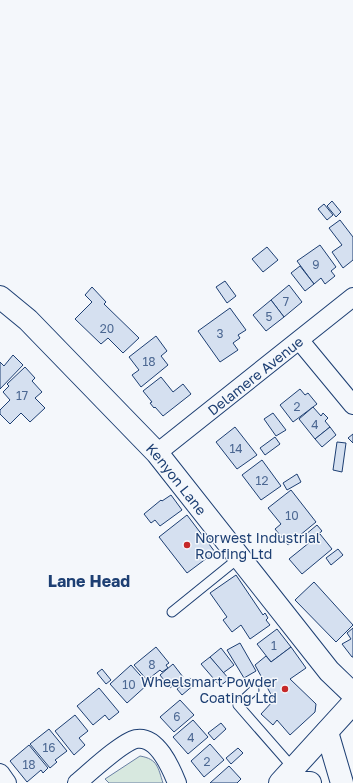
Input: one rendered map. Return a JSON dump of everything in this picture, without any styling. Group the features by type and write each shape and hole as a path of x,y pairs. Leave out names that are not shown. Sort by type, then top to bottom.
{"main road":[{"name":"Kenyon Lane","path":"0,297 28,320 157,453 329,671 353,694"},
{"path":"310,783 286,778 353,703"},
{"path":"327,732 342,783"}],"street":[{"name":"Delamere Avenue","path":"157,453 300,341 353,297"},
{"path":"300,341 353,405"},
{"path":"77,783 126,744 136,739 142,740 157,747 171,767 177,783"},
{"path":"0,773 7,783"}],"lane":[{"path":"172,612 240,557"},
{"path":"254,690 238,705 286,778"}],"shaded area":[{"path":"140,756 146,757 154,762 163,783 109,783 105,779"}],"building":[{"path":"332,201 341,212 336,217 327,206"},
{"path":"324,204 333,215 327,220 318,209"},
{"path":"340,220 353,237 353,260 343,268 332,252 342,245 329,228"},
{"path":"320,245 336,267 331,271 335,276 325,284 321,278 314,284 297,261"},
{"path":"267,247 278,260 263,272 252,259"},
{"path":"300,266 314,284 305,291 291,273"},
{"path":"225,281 236,296 227,303 216,287"},
{"path":"289,285 302,302 284,317 271,300"},
{"path":"92,287 106,302 104,304 139,338 123,353 108,338 101,344 75,319 92,302 85,295"},
{"path":"271,300 284,317 266,331 253,315"},
{"path":"230,308 246,330 238,335 240,338 233,343 238,350 220,362 198,331"},
{"path":"156,336 167,351 161,356 168,365 141,387 132,375 139,370 129,357"},
{"path":"13,355 23,365 0,389 0,362 4,366"},
{"path":"25,367 35,378 32,381 42,392 35,398 45,408 30,422 21,413 10,424 0,414 0,410 10,400 3,392 9,386 7,384"},
{"path":"161,377 173,392 183,384 191,394 163,416 150,403 152,402 143,391"},
{"path":"300,389 305,395 308,393 317,404 293,422 280,405"},
{"path":"313,407 321,416 323,413 328,418 325,421 330,427 315,439 299,419"},
{"path":"273,413 286,430 276,436 264,419"},
{"path":"235,427 257,455 237,469 216,442"},
{"path":"330,427 336,435 322,447 315,439"},
{"path":"353,434 353,443 348,438"},
{"path":"275,437 280,444 265,455 260,448"},
{"path":"337,442 346,443 342,472 333,470"},
{"path":"262,460 281,486 261,500 242,475"},
{"path":"297,474 301,482 287,490 283,483"},
{"path":"291,490 316,522 288,545 275,529 281,524 268,508"},
{"path":"171,495 182,510 160,526 155,520 151,523 144,514 161,500 162,501"},
{"name":"Norwest Industrial Roofing Ltd","path":"187,515 215,552 187,573 159,537"},
{"path":"317,525 322,531 310,541 305,535"},
{"path":"320,534 332,549 302,574 289,559"},
{"path":"338,549 343,555 331,565 326,558"},
{"path":"236,575 263,615 265,613 268,618 266,620 270,625 250,639 241,625 232,632 223,620 227,617 210,593"},
{"path":"314,582 353,625 336,642 295,600"},
{"path":"353,628 352,657 342,644 351,639 347,633"},
{"path":"277,629 291,647 271,662 257,644"},
{"path":"240,643 256,671 244,678 227,650"},
{"path":"156,647 169,663 166,665 168,668 162,672 160,670 147,680 134,665"},
{"name":"Wheelsmart Powder Coating Ltd","path":"291,647 306,668 290,679 316,704 315,712 290,735 277,720 273,725 261,714 274,700 255,665 266,656 271,662"},
{"path":"221,648 234,665 223,673 210,657"},
{"path":"210,657 229,679 220,686 201,664"},
{"path":"173,664 183,677 170,688 160,675"},
{"path":"131,665 148,684 127,703 110,684"},
{"path":"102,669 111,680 106,684 97,673"},
{"path":"190,678 195,684 182,695 177,689"},
{"path":"99,688 119,712 109,720 105,715 93,725 77,706"},
{"path":"180,700 194,715 174,732 160,717"},
{"path":"75,715 88,731 79,738 85,745 74,755 55,731"},
{"path":"193,720 208,737 188,754 173,737"},
{"path":"221,723 226,729 214,740 208,733"},
{"path":"49,729 67,751 55,760 57,762 50,768 30,744"},
{"path":"210,744 224,760 204,777 191,761"},
{"path":"29,745 48,768 43,773 41,770 27,782 10,761"},
{"path":"238,748 243,753 231,764 226,758"},
{"path":"229,766 241,779 237,783 210,783"}],"place":[{"name":"Norwest Industrial Roofing Ltd","path":"187,545"},
{"name":"Wheelsmart Powder Coating Ltd","path":"285,689"}],"district":[{"name":"Lane Head","path":"89,581"}]}
